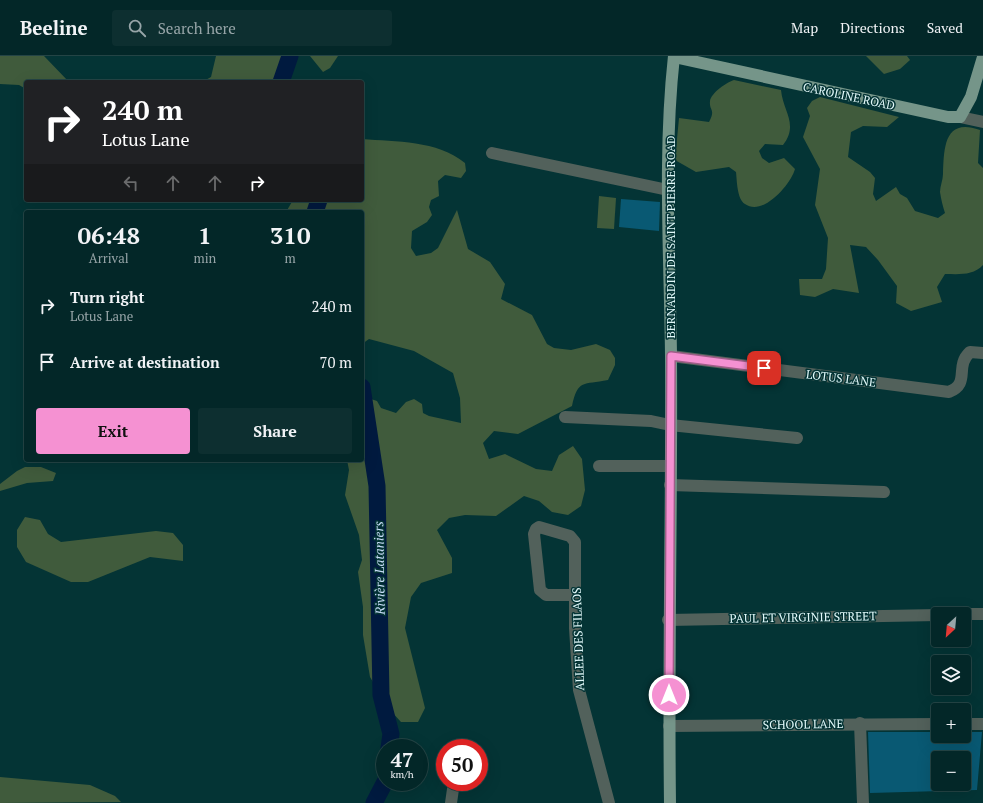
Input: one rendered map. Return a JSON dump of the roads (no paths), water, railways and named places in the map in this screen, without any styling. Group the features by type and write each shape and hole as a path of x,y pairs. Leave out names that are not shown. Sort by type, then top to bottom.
{"main road":[{"name":"CAROLINE ROAD","path":"673,56 948,118 960,117"},
{"name":"BERNARDIN DE SAINT PIERRE ROAD","path":"670,803 668,620 671,356 668,190 669,121 673,56"},
{"path":"960,117 971,97 983,57"}],"street":[{"path":"960,117 983,122"},
{"path":"492,153 668,190"},
{"name":"LOTUS LANE","path":"671,356 949,392 956,389 962,382 961,367 964,357 970,352 983,353"},
{"path":"565,417 651,421 670,425 797,438"},
{"path":"599,466 670,466"},
{"path":"670,485 884,492"},
{"name":"ALLEE DES FILAOS","path":"575,595 546,595 540,590 534,534 536,529 539,527 570,536 575,542 578,690 609,803"},
{"path":"971,614 983,614"},
{"name":"PAUL ET VIRGINIE STREET","path":"668,620 931,615"},
{"path":"860,723 863,803"},
{"name":"SCHOOL LANE","path":"669,726 860,723 931,724"},
{"path":"971,724 983,724"},
{"path":"451,803 453,791"}],"waterway":[{"name":"Rivière Lataniers","path":"282,80 290,56"},
{"name":"Rivière Lataniers","path":"316,210 318,202"},
{"name":"Rivière Lataniers","path":"364,400 377,486 381,695 391,734 390,739"},
{"name":"Rivière Lataniers","path":"374,803 380,791"}]}
